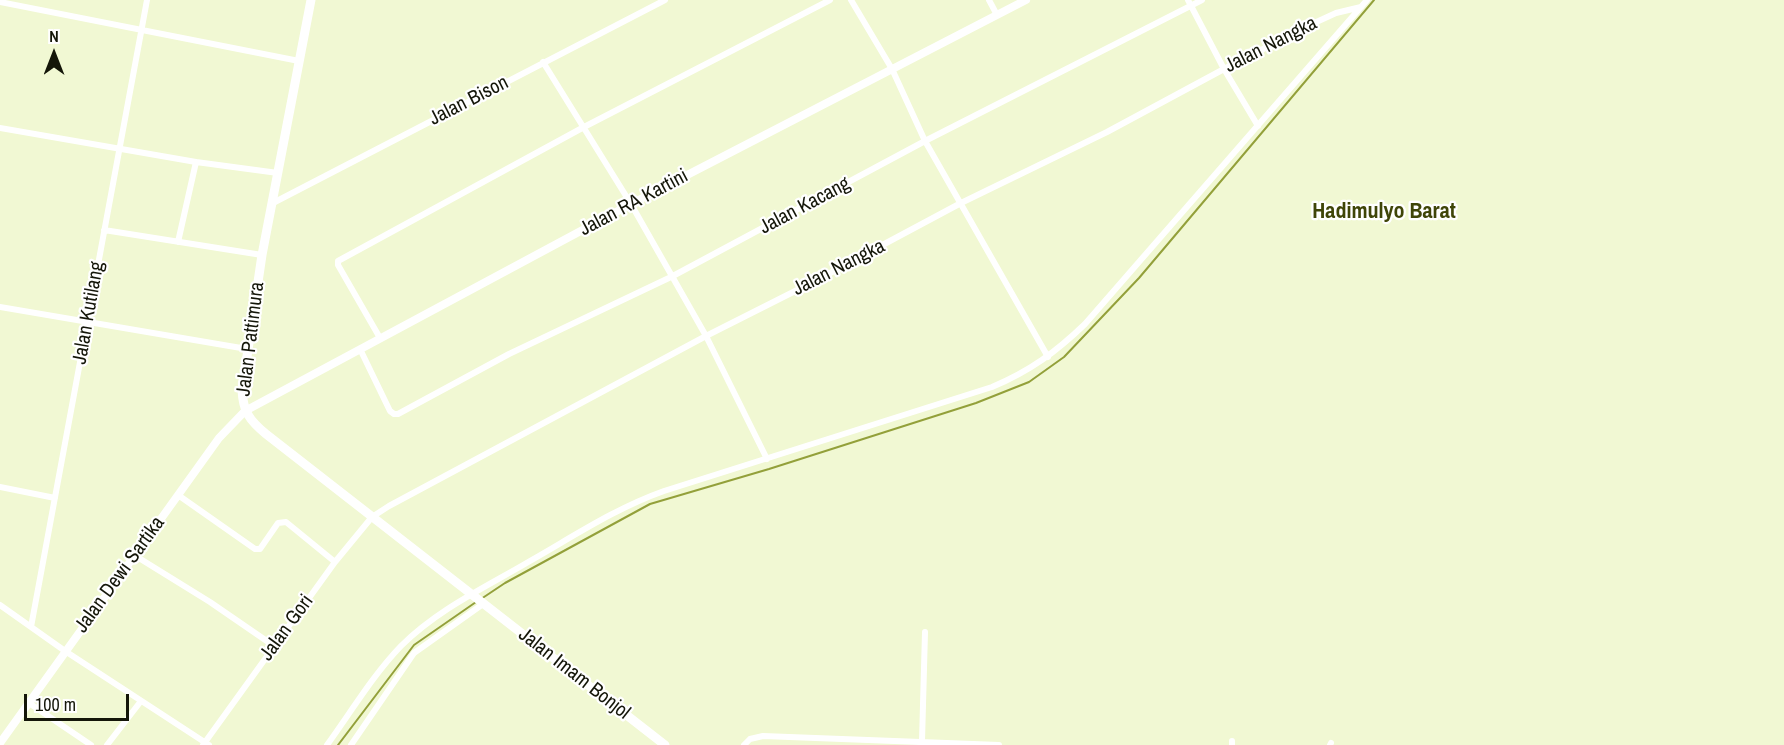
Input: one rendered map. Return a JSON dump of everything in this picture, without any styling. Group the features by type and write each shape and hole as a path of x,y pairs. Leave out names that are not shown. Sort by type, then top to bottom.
{"main road":[{"name":"Jalan Pattimura","path":"311,0 262,255 242,390 245,411 257,427 483,604"},
{"name":"Jalan RA Kartini","path":"245,411 631,204 1026,0"},
{"name":"Jalan Dewi Sartika","path":"0,743 228,426 245,411"},
{"name":"Jalan Imam Bonjol","path":"483,604 665,745"}],"street":[{"name":"Jalan Kutilang","path":"31,627 147,0"},
{"name":"Jalan Bison","path":"273,203 543,63 653,3 665,0"},
{"path":"380,338 338,265 338,261 584,127 830,0"},
{"path":"851,0 892,69 925,141 1048,357"},
{"path":"989,0 997,15"},
{"name":"Jalan Kacang","path":"360,349 390,411 398,414 517,350 671,278 925,141 1190,3 1202,0"},
{"path":"1361,7 1367,0"},
{"path":"0,2 299,60"},
{"path":"1190,3 1224,69 1258,126"},
{"name":"Jalan Nangka","path":"372,517 706,336 858,259 961,203 1107,132 1312,24 1361,7"},
{"name":"Jalan Nangka","path":"327,745 400,648 420,630 470,594 611,513 645,498 992,387 1026,371 1048,357 1085,324 1361,7"},
{"path":"543,63 631,204 706,336 766,459"},
{"path":"0,128 196,162 278,173"},
{"path":"178,242 196,162"},
{"path":"104,230 262,255"},
{"path":"0,307 247,349"},
{"path":"0,487 55,498"},
{"path":"178,495 255,549 260,549 278,523 286,522 335,562"},
{"name":"Jalan Gori","path":"0,605 206,744 335,562 372,517"},
{"path":"134,555 210,602 274,646"},
{"path":"351,745 414,653 483,604"},
{"path":"922,741 925,632"},
{"path":"107,745 141,701"},
{"path":"29,702 91,745"},
{"path":"744,745 750,739 763,736 999,745"}],"waterway":[{"path":"481,599 505,583 650,504 976,403 1029,382 1064,357 1139,278 1374,0"},
{"path":"338,745 414,645 476,602"}],"district":[{"name":"Hadimulyo Barat","path":"1384,212"}]}
